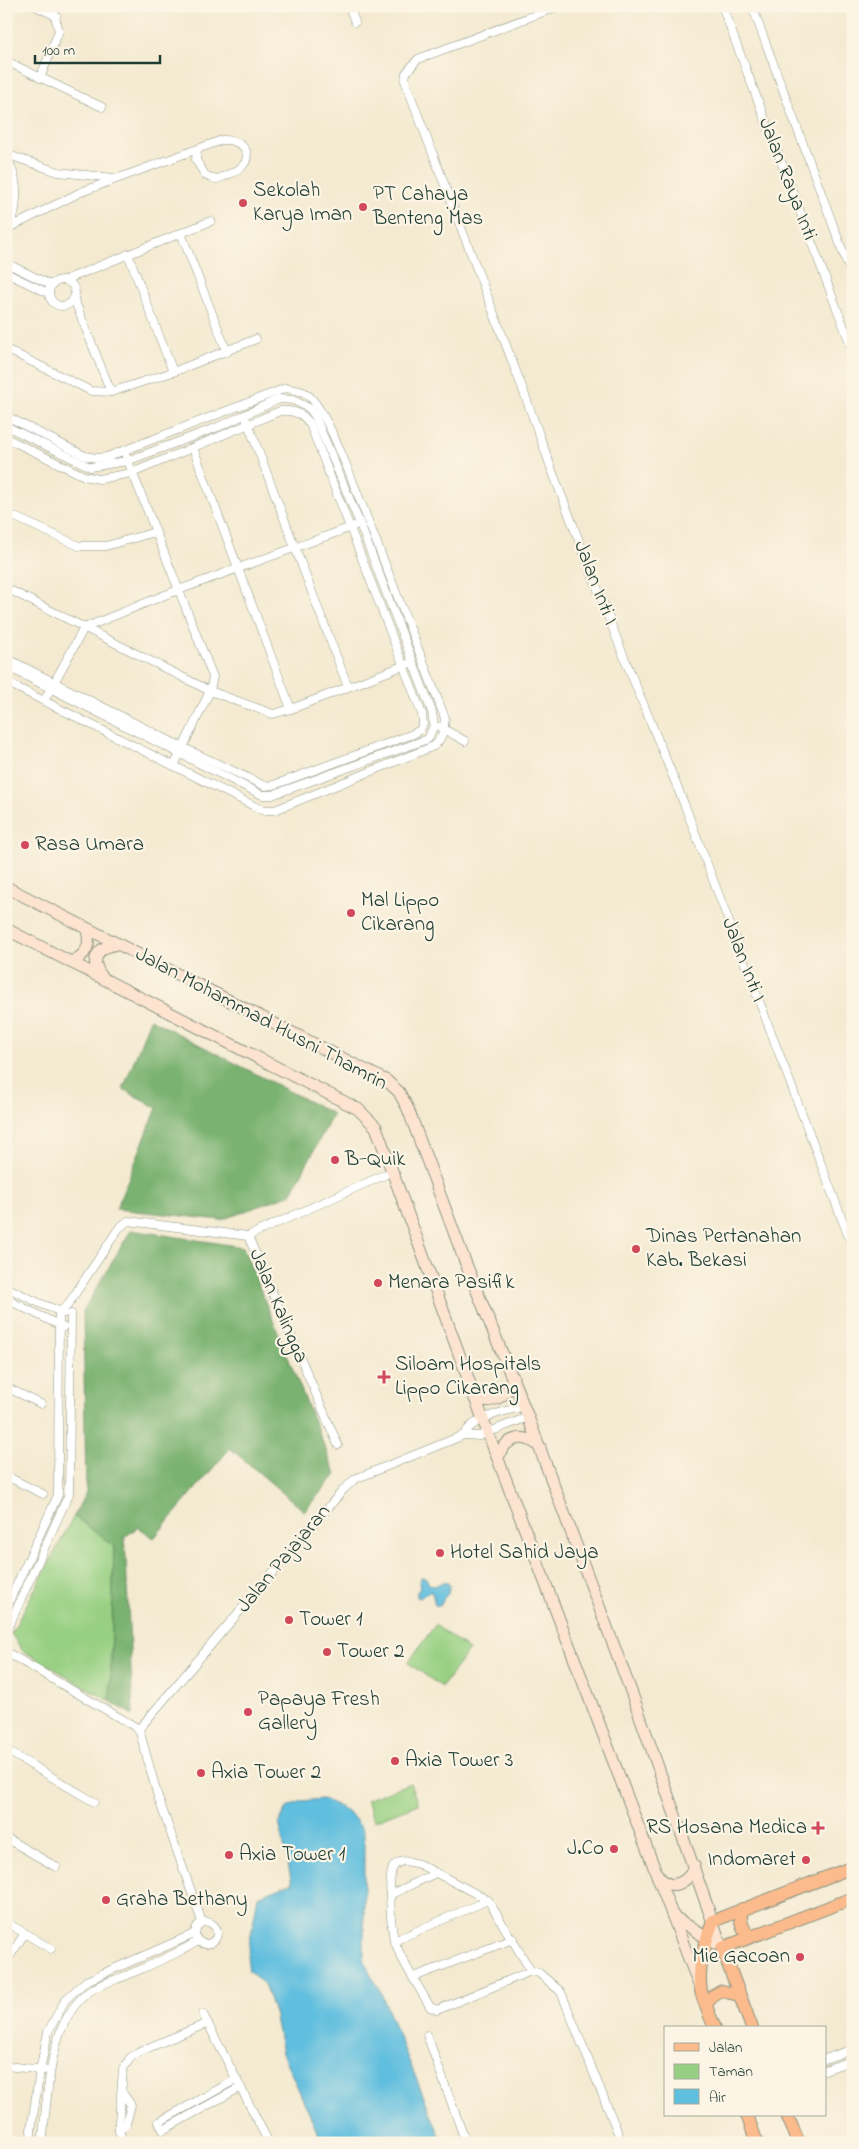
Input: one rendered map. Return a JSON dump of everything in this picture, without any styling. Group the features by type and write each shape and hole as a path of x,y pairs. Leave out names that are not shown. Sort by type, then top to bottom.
{"main road":[{"path":"701,1991 702,1956 713,1921 853,1867"},
{"path":"722,1948 853,1898"},
{"path":"742,1909 741,1921 750,1936"},
{"name":"Jalan Mohammad Husni Thamrin","path":"722,1948 751,2026"},
{"name":"Jalan Mohammad Husni Thamrin","path":"701,1991 714,2026"},
{"path":"706,2004 713,1996 722,1991 739,1995"},
{"path":"747,2116 757,2143"},
{"path":"788,2116 799,2143"}],"street":[{"path":"35,6 56,16"},
{"path":"40,78 59,31 52,6"},
{"path":"349,6 355,22"},
{"name":"Jalan Inti I","path":"559,6 418,59 406,73 405,81 522,386 553,473 620,647 685,806 853,1248"},
{"name":"Jalan Raya Inti","path":"722,6 853,352"},
{"name":"Jalan Raya Inti","path":"752,6 853,279"},
{"path":"6,61 102,107"},
{"path":"11,227 66,198 171,157 196,150 207,144 222,140 235,140 244,149 247,162 240,171 216,179 205,175 196,160 196,150"},
{"path":"6,156 58,172 116,178"},
{"path":"6,156 11,166 17,195 11,227 6,236"},
{"path":"74,299 65,306 59,306 50,299 50,289 57,280 65,280 211,221"},
{"path":"181,233 227,352"},
{"path":"128,254 173,372"},
{"path":"6,263 50,289"},
{"path":"6,273 50,289"},
{"path":"65,280 74,287 74,299 111,392"},
{"path":"6,349 91,391 111,392 173,372 256,339"},
{"path":"6,682 262,810 275,810 434,746 440,740 444,729 445,718 341,453 315,401 305,393 286,388 107,457 87,456 7,418"},
{"path":"6,426 90,467 127,461 218,427 279,399 293,400 309,408 332,456 360,524 432,712 434,725 428,739 272,795 262,796 180,750 52,685 6,658"},
{"path":"6,438 92,479 108,478 132,472 280,411 288,411 305,416 310,424 404,666 424,724 420,730 413,734 274,785 265,786 180,750"},
{"path":"245,415 348,688"},
{"path":"214,416 218,427"},
{"path":"193,448 291,709"},
{"path":"125,450 127,461 214,677 210,690 174,766"},
{"path":"332,456 341,453"},
{"path":"59,464 63,454"},
{"path":"6,513 79,546 106,546 155,532"},
{"path":"44,701 84,628 238,568 360,524"},
{"path":"383,585 392,582"},
{"path":"6,588 210,690 273,714 348,688 412,662"},
{"path":"6,666 52,685"},
{"path":"424,724 444,729 465,741"},
{"name":"Jalan Mohammad Husni Thamrin","path":"6,888 387,1082 399,1092 408,1109 464,1259 540,1447 635,1702 722,1948"},
{"path":"70,962 79,959 89,945 89,936 86,928"},
{"name":"Jalan Mohammad Husni Thamrin","path":"6,929 358,1109 376,1127 475,1399 701,1991"},
{"path":"103,978 97,970 95,960 100,951 108,945 119,944"},
{"path":"248,1236 392,1172"},
{"name":"Jalan Kalingga","path":"60,1312 67,1305 119,1228 128,1221 248,1236 338,1445"},
{"path":"6,1287 60,1312 71,1314"},
{"path":"6,1299 60,1326 70,1327"},
{"path":"6,1632 69,1494 71,1314 67,1305"},
{"path":"6,1608 58,1495 60,1312"},
{"path":"475,1399 492,1401 500,1398 511,1386 513,1378"},
{"path":"6,1387 42,1404"},
{"name":"Jalan Pajajaran","path":"464,1435 467,1429 483,1419 526,1412"},
{"name":"Jalan Pajajaran","path":"138,1729 344,1489 355,1479 464,1435 471,1437 488,1433 526,1412"},
{"path":"498,1458 501,1449 507,1442 515,1438 533,1441 540,1447"},
{"path":"6,1476 43,1494"},
{"path":"6,1652 138,1729 156,1789 202,1922"},
{"path":"6,1750 94,1802"},
{"path":"6,1838 56,1867"},
{"path":"531,1971 488,1900 419,1864 408,1861 400,1862 391,1871 390,1895 394,1941 430,2007 437,2010 531,1971 539,1973 561,1992 622,2143"},
{"path":"656,1872 660,1879 674,1885 688,1879 694,1866"},
{"path":"390,1895 436,1873"},
{"path":"394,1941 488,1900"},
{"path":"673,1916 722,1948"},
{"path":"6,1922 51,1949"},
{"path":"202,1922 210,1922 216,1928 217,1936 212,1942 205,1944 196,1938 196,1927 202,1922"},
{"path":"6,1962 25,1933"},
{"path":"32,2143 31,2130 48,2032 65,2000 86,1980 196,1938"},
{"path":"45,2143 43,2136 50,2071 59,2036 73,2008 93,1989 174,1956 196,1938"},
{"path":"414,1977 513,1939"},
{"path":"203,2014 269,2143"},
{"path":"124,2143 119,2131 124,2127 129,2116 130,2105 122,2092 124,2069 130,2058 138,2052 208,2023"},
{"path":"427,2035 466,2143"},
{"path":"826,2059 853,2049"},
{"path":"826,2070 853,2060"},
{"path":"6,2066 50,2071"},
{"path":"237,2079 159,2122 163,2130 241,2087"}],"green space":[{"path":"150,1019 333,1114 291,1194 221,1220 116,1209 157,1108 123,1089"},
{"path":"131,1230 243,1247 336,1475 304,1511 230,1448 154,1538 138,1527 125,1537 133,1715 110,1701 114,1546 74,1516 86,1492 83,1311"},
{"path":"74,1516 114,1546 110,1701 23,1651 11,1634"},
{"path":"435,1625 469,1650 442,1687 408,1663"},
{"path":"410,1783 418,1804 374,1821 366,1800"}],"water":[{"path":"421,1577 426,1578 429,1584 434,1586 445,1581 450,1585 448,1594 440,1606 435,1605 432,1592 428,1592 420,1598 417,1597"},
{"path":"322,1799 336,1805 352,1816 364,1834 364,1959 378,1986 443,2143 327,2143 319,2135 282,2053 274,2012 264,1984 249,1971 247,1957 258,1896 292,1883 279,1822 287,1808 302,1801"}],"place":[{"name":"Sekolah Karya Iman","path":"243,203"},
{"name":"PT Cahaya Benteng Mas","path":"363,207"},
{"name":"Rasa Umara","path":"25,845"},
{"name":"Mal Lippo Cikarang","path":"351,913"},
{"name":"B-Quik","path":"335,1160"},
{"name":"Dinas Pertanahan Kab. Bekasi","path":"636,1249"},
{"name":"Menara Pasifik","path":"378,1283"},
{"name":"Siloam Hospitals Lippo Cikarang","path":"384,1377"},
{"name":"Hotel Sahid Jaya","path":"440,1553"},
{"name":"Tower 1","path":"289,1620"},
{"name":"Tower 2","path":"327,1652"},
{"name":"Papaya Fresh Gallery","path":"248,1712"},
{"name":"Axia Tower 3","path":"395,1761"},
{"name":"Axia Tower 2","path":"201,1773"},
{"name":"RS Hosana Medica","path":"818,1828"},
{"name":"J.Co","path":"614,1849"},
{"name":"Axia Tower 1","path":"229,1855"},
{"name":"Indomaret","path":"806,1860"},
{"name":"Graha Bethany","path":"106,1900"},
{"name":"Mie Gacoan","path":"800,1957"}]}
